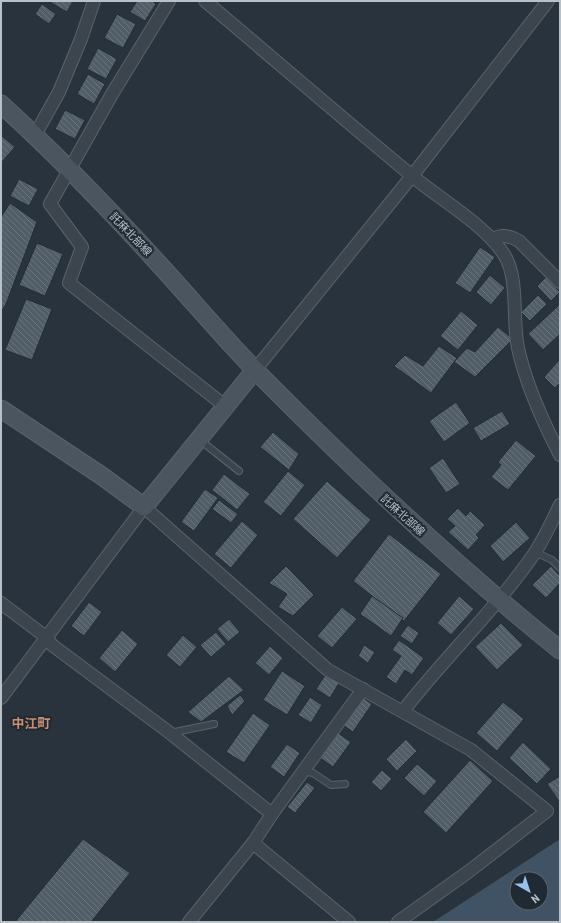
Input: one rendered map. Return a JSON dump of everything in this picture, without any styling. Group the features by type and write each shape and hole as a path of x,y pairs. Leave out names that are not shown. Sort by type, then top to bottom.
{"main road":[{"name":"託麻北部線","path":"1,104 35,135 157,262 255,370 375,489 499,601 560,650"},
{"path":"1,410 102,476 144,507 255,370"}],"street":[{"path":"35,135 59,92 81,39 94,1"},
{"path":"169,1 112,94 50,204 82,248 69,283 225,406"},
{"path":"205,1 412,176 492,239 505,257 511,275 518,348 522,361 545,426 560,455"},
{"path":"255,370 412,176 548,1"},
{"path":"492,239 502,235 512,237 520,242 560,282"},
{"path":"403,711 426,681 499,601 535,552 560,505"},
{"path":"1,698 144,507 328,670 470,750 547,811 468,872 398,922"},
{"path":"1,603 46,637 52,645 170,733 272,814"},
{"path":"189,922 253,842 363,689"},
{"path":"253,842 349,922"}],"lane":[{"path":"198,439 239,470"},
{"path":"535,552 552,560 560,568"},
{"path":"170,733 214,724"},
{"path":"303,771 313,773 331,785 345,784"}],"water":[{"path":"560,839 560,922 433,922 509,872 509,911 549,911 549,871 511,871"}],"building":[{"path":"48,1 73,1 67,12"},
{"path":"137,1 152,1 156,4 145,21 130,12"},
{"path":"42,4 56,14 49,24 35,14"},
{"path":"117,14 136,24 123,48 104,38"},
{"path":"98,48 117,59 106,79 87,69"},
{"path":"88,74 105,84 94,104 77,94"},
{"path":"65,110 85,120 75,139 55,129"},
{"path":"2,136 15,147 1,163 1,137"},
{"path":"19,179 38,189 29,206 10,196"},
{"path":"10,203 37,222 6,304 1,312 1,217"},
{"path":"37,243 63,254 45,296 19,285"},
{"path":"480,247 495,257 470,293 455,283"},
{"path":"490,275 505,288 491,305 476,292"},
{"path":"546,277 560,292 551,301 537,286"},
{"path":"538,295 547,304 530,321 521,312"},
{"path":"26,299 52,309 32,360 5,350"},
{"path":"560,304 560,334 543,350 528,334"},
{"path":"461,311 478,325 458,350 440,336"},
{"path":"498,327 513,339 475,377 454,362 467,348 475,352"},
{"path":"439,346 457,358 431,393 394,366 405,355 423,366"},
{"path":"560,359 560,383 555,388 544,377"},
{"path":"456,402 470,423 444,442 429,421"},
{"path":"502,411 510,424 481,441 473,428"},
{"path":"273,432 299,454 289,470 260,447"},
{"path":"516,440 536,456 508,490 491,477 501,465 498,462"},
{"path":"443,458 460,484 446,493 429,468"},
{"path":"288,471 305,485 281,516 263,502"},
{"path":"224,474 250,494 237,510 212,490"},
{"path":"327,481 371,520 337,558 293,519"},
{"path":"205,489 218,498 194,531 181,522"},
{"path":"219,500 238,514 231,523 212,509"},
{"path":"458,508 466,516 470,511 485,525 476,535 479,538 468,550 448,532 455,526 447,519"},
{"path":"242,521 258,535 231,568 214,554"},
{"path":"516,522 530,538 503,562 490,546"},
{"path":"389,534 441,574 404,621 353,581"},
{"path":"286,566 314,595 293,616 278,607 287,594 269,583"},
{"path":"551,566 560,576 560,583 546,598 532,585"},
{"path":"372,596 403,618 391,636 360,614"},
{"path":"459,596 474,609 451,635 437,623"},
{"path":"89,602 102,612 84,636 71,626"},
{"path":"342,607 357,619 332,648 317,636"},
{"path":"229,619 240,632 228,642 217,629"},
{"path":"501,623 523,645 497,670 475,647"},
{"path":"408,625 419,633 412,644 400,636"},
{"path":"122,630 138,644 115,672 99,658"},
{"path":"216,632 226,644 211,657 200,645"},
{"path":"183,635 197,647 180,667 166,655"},
{"path":"399,640 424,658 412,675 405,670 396,684 386,677 401,656 392,650"},
{"path":"364,645 375,652 368,663 358,656"},
{"path":"270,646 283,658 269,675 255,663"},
{"path":"282,671 305,686 287,715 263,700"},
{"path":"326,674 339,683 330,698 316,689"},
{"path":"229,676 244,690 201,722 188,712"},
{"path":"240,695 245,701 232,715 227,706"},
{"path":"310,697 322,705 311,723 298,715"},
{"path":"362,697 372,704 353,732 343,725"},
{"path":"503,702 524,719 497,751 476,733"},
{"path":"253,713 270,725 244,763 226,752"},
{"path":"338,733 351,742 333,767 320,758"},
{"path":"406,739 417,751 397,771 386,759"},
{"path":"523,742 551,769 537,784 509,758"},
{"path":"287,744 300,753 284,777 270,767"},
{"path":"470,760 493,781 446,833 423,812"},
{"path":"417,764 437,781 424,796 404,778"},
{"path":"382,770 392,779 381,791 371,782"},
{"path":"560,776 560,800 559,801 547,784"},
{"path":"307,782 315,788 295,813 287,807"},
{"path":"83,839 130,873 91,922 15,922"}],"district":[{"name":"中江町","path":"31,723"}]}
